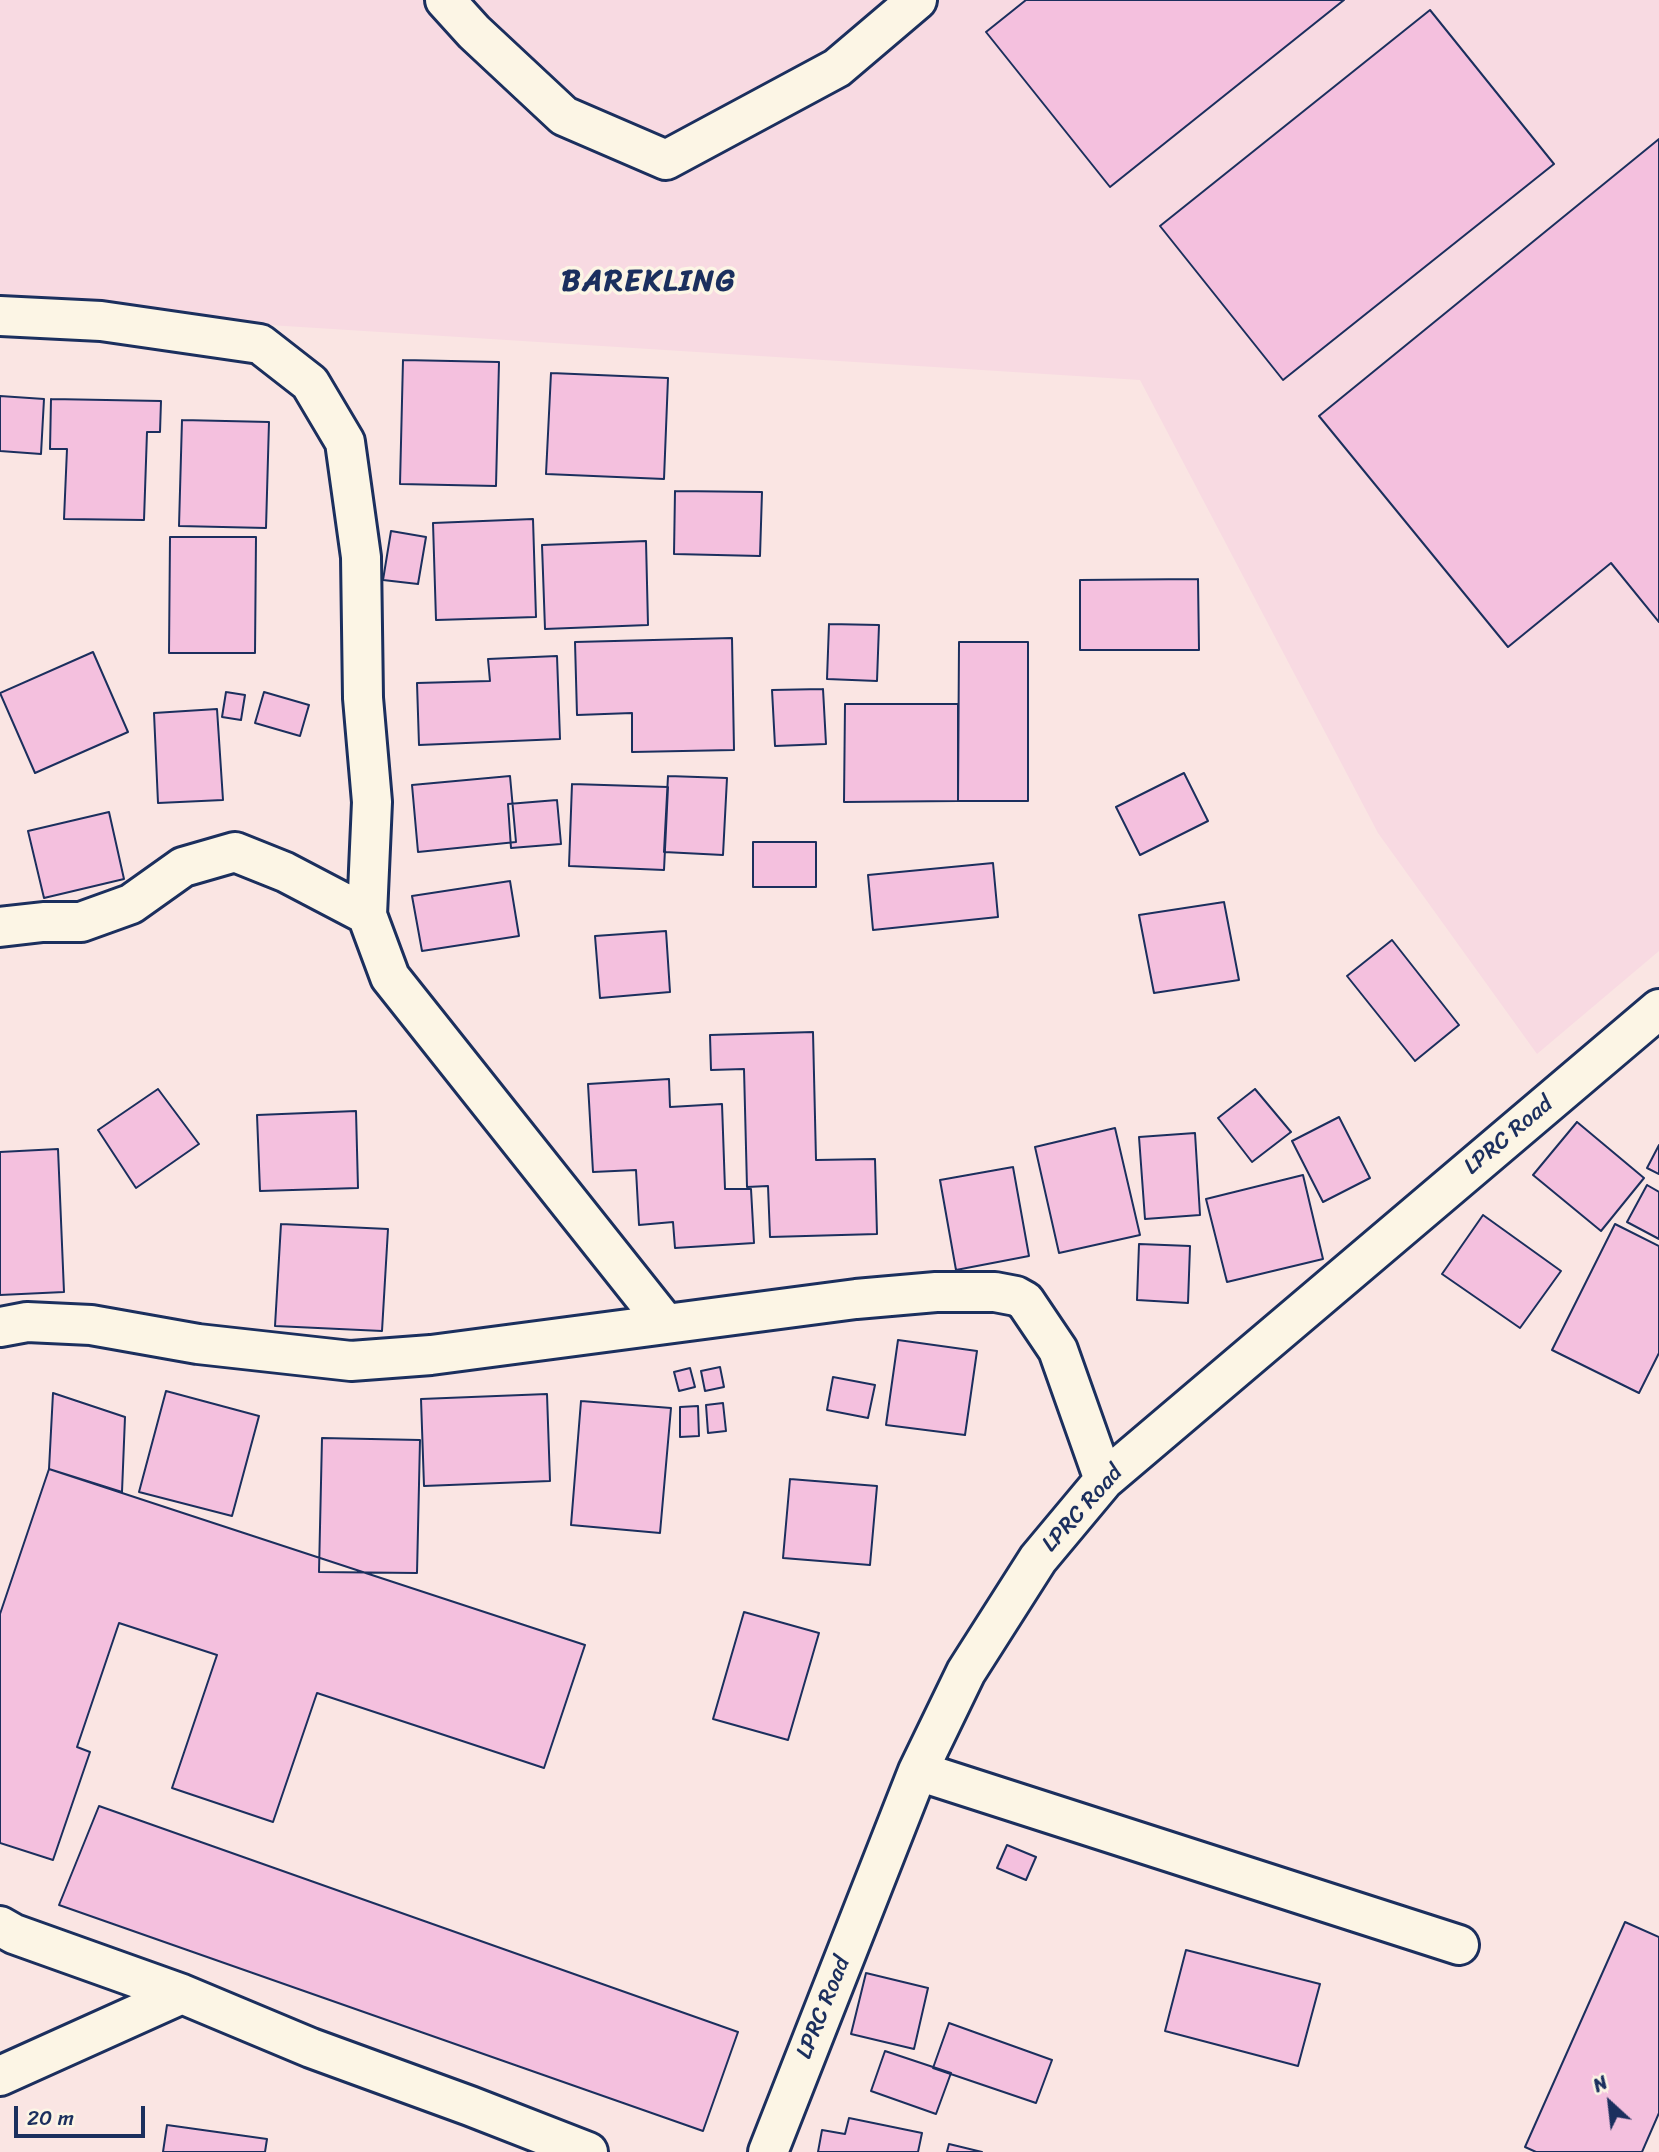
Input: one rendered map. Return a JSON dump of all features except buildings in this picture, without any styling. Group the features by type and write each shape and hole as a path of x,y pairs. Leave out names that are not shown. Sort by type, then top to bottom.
{"street":[{"path":"445,0 474,32 564,116 666,160 837,68 917,0"},
{"path":"0,316 101,321 260,344 310,383 345,442 361,557 363,698 372,802 368,915 390,977 665,1323"},
{"path":"0,927 43,922 81,922 131,904 183,867 235,852 285,872 368,915"},
{"name":"LPRC Road","path":"768,2152 918,1771 966,1672 1038,1559 1104,1480 1659,1009"},
{"path":"0,1327 27,1322 91,1325 198,1344 351,1361 431,1355 856,1299 936,1292 995,1292 1016,1296 1025,1301 1058,1350 1104,1480"},
{"path":"918,1771 1459,1945"},
{"path":"0,1926 14,1934 182,1994 311,2048 588,2152"},
{"path":"0,2076 182,1994"}],"shaded area":[{"path":"0,0 1659,0 1659,951 1537,1054 1378,833 1140,380 0,308"}],"district":[{"name":"BAREKLING","path":"649,282"}]}
